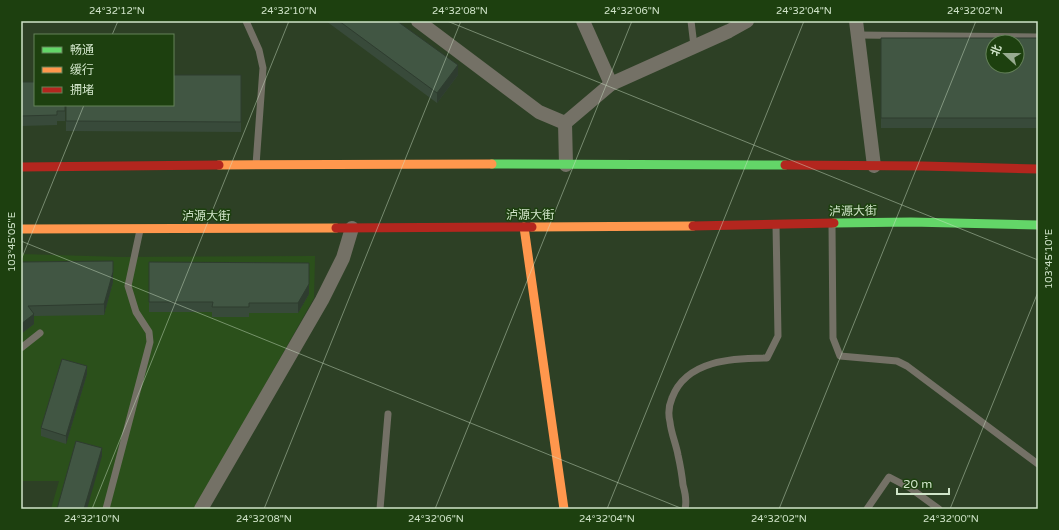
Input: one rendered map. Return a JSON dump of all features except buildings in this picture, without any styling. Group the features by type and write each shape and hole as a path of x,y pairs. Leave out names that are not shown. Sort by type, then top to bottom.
{"main road":[{"path":"21,167 566,164 970,167 1038,169"},
{"name":"泸源大街","path":"21,229 524,227 910,222 1038,225"},
{"path":"524,227 564,509"}],"street":[{"path":"418,21 539,112 565,123"},
{"path":"583,21 611,84"},
{"path":"565,123 611,84 747,21"},
{"path":"857,28 874,166"},
{"path":"565,123 566,164"},
{"path":"201,509 322,300 343,258 352,228"}],"lane":[{"path":"246,21 259,50 263,68 256,165"},
{"path":"691,21 694,46"},
{"path":"857,28 1038,37"},
{"path":"832,223 833,338 840,356 897,361 907,366 1038,464"},
{"path":"685,509 685,492 670,422 669,412 671,402 679,384 694,371 703,367 731,360 767,358 778,336 776,224"},
{"path":"106,509 150,342 149,332 136,312 128,286 140,228"},
{"path":"21,348 40,333"},
{"path":"380,509 388,414"},
{"path":"867,509 889,477 910,488 939,509"}],"shaded area":[{"path":"21,254 121,257 315,256 314,298 195,509 51,509 59,481 21,481"}],"traffic: fast":[{"path":"492,164 785,165"},
{"path":"834,223 911,222 1038,225"}],"traffic: slow":[{"path":"219,165 492,164"},
{"path":"532,227 693,226"},
{"path":"524,227 564,509"},
{"path":"21,229 336,228"}],"traffic: jam":[{"path":"21,167 219,165"},
{"path":"785,165 1038,169"},
{"path":"693,226 834,223"},
{"path":"336,228 532,227"}]}
